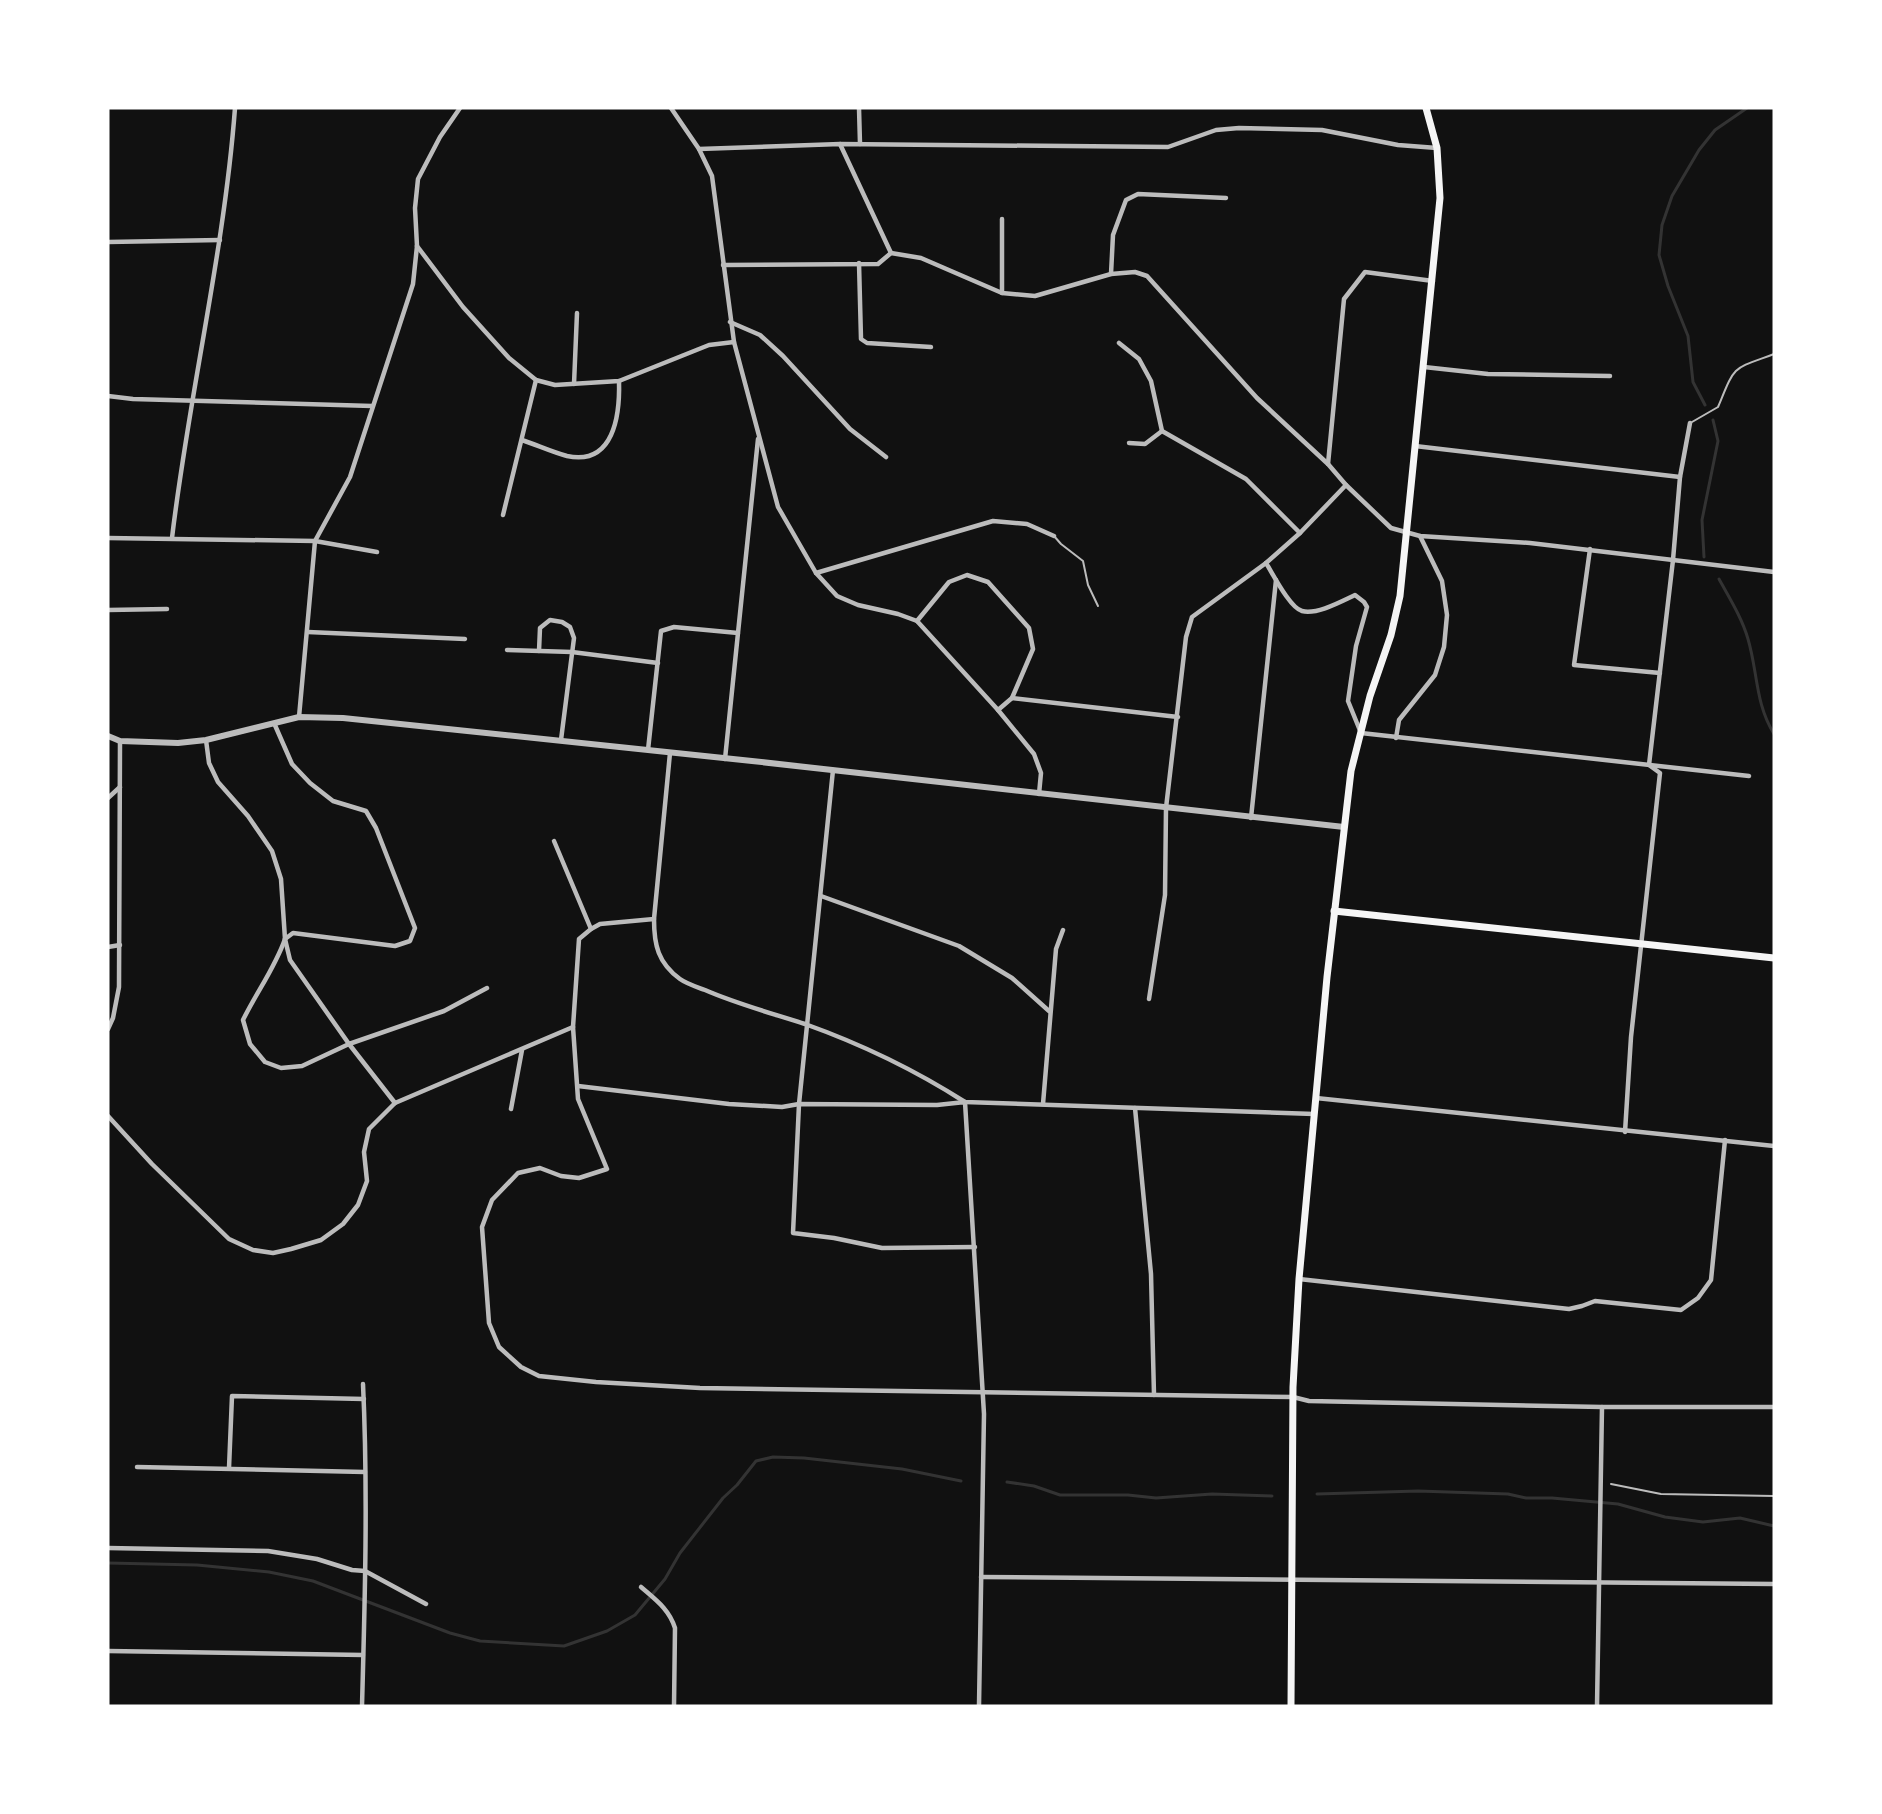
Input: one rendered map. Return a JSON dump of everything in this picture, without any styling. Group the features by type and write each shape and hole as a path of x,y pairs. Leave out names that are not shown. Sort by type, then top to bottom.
{"main road":[{"path":"1291,1706 1293,1397 1299,1279 1334,911 1351,771 1370,696 1391,635 1398,606 1406,534 1440,198 1437,148 1426,108"},
{"path":"1334,911 1774,958"}],"street":[{"path":"172,538 180,470 220,240 235,108"},
{"path":"299,717 315,541 350,477 413,284 417,246 415,208 418,179 440,137 460,108"},
{"path":"671,108 699,149 712,176 734,342 778,507 816,573 837,596 858,605 917,621 998,710 1034,754 1041,773 1039,794"},
{"path":"858,108 860,144"},
{"path":"699,149 840,144 1168,147 1216,130 1239,128 1322,130 1398,145 1437,148"},
{"path":"840,144 891,253"},
{"path":"1111,274 1113,235 1126,200 1138,194 1226,198"},
{"path":"1002,219 1002,293"},
{"path":"108,242 220,240"},
{"path":"417,246 463,308 509,358 536,380 555,385 619,381 709,345 734,342"},
{"path":"723,265 878,264 891,253 921,258 1002,293 1035,296 1111,274 1135,272 1147,276 1257,398 1328,464 1346,485 1391,528 1420,536 1500,540 1590,549 1774,572"},
{"path":"859,264 861,339 867,343 931,346"},
{"path":"1328,464 1344,299 1365,272 1433,280"},
{"path":"574,384 577,313"},
{"path":"730,321 760,335 783,356 850,429 886,457"},
{"path":"1119,343 1139,359 1151,381 1162,430 1246,479 1300,533"},
{"path":"1424,367 1488,374 1610,376"},
{"path":"503,515 536,380"},
{"path":"522,440 569,456 591,455 608,444 620,404 619,381"},
{"path":"108,396 133,399 372,406"},
{"path":"1649,765 1673,560 1680,477 1690,423"},
{"path":"1129,443 1145,444 1162,430"},
{"path":"724,759 758,434"},
{"path":"1415,446 1680,477"},
{"path":"1149,999 1165,895 1166,808 1186,637 1192,618 1266,563 1300,533 1346,485"},
{"path":"816,573 993,521 1027,524 1054,536"},
{"path":"1395,738 1399,720 1435,675 1444,647 1447,615 1442,581 1420,536"},
{"path":"108,538 315,541 377,552"},
{"path":"1590,549 1574,665 1660,673"},
{"path":"1266,563 1292,605 1302,611 1322,609 1355,596 1367,607 1356,646 1348,701 1361,733 1749,776"},
{"path":"917,621 949,582 967,575 988,582 1029,628 1033,649 1012,698 998,710"},
{"path":"1251,818 1276,580"},
{"path":"108,610 167,609"},
{"path":"539,651 540,628 550,620 562,622 570,627 574,638 561,740"},
{"path":"648,750 661,631 674,627 738,633"},
{"path":"308,632 465,639"},
{"path":"507,650 572,652 658,663"},
{"path":"1012,698 1178,717"},
{"path":"108,736 120,741 178,743 206,740 299,717 343,718 1344,827"},
{"path":"274,723 292,764 310,783 333,801 366,811 376,828 415,928 410,941 395,946 293,933 285,939 280,954 253,998 243,1020 250,1044 265,1062 281,1068 302,1066 349,1044 444,1011 487,988"},
{"path":"206,740 209,763 218,782 248,816 272,850 281,879 285,939 290,960 349,1044 395,1103"},
{"path":"108,1029 113,1018 119,987 120,741"},
{"path":"670,753 654,919 654,943 663,963 681,980 725,999 807,1025 887,1058 965,1102"},
{"path":"1625,1131 1630,1037 1660,773 1649,765"},
{"path":"833,771 800,1104 793,1233 834,1238 882,1248 975,1247"},
{"path":"108,798 120,787"},
{"path":"554,841 591,929"},
{"path":"821,896 959,946 1012,978 1049,1011"},
{"path":"654,919 600,924 579,939 573,1027 578,1099 607,1169 579,1178 561,1176 540,1168 518,1173 492,1200 482,1227 489,1323 499,1347 521,1367 539,1376 688,1388 1293,1397 1314,1401 1602,1407 1774,1407"},
{"path":"1043,1104 1049,1011 1056,950 1063,930"},
{"path":"108,947 120,945"},
{"path":"108,1116 152,1164 229,1239 253,1250 273,1253 291,1250 321,1240 342,1224 358,1205 367,1181 364,1152 369,1129 395,1103 573,1027"},
{"path":"512,1109 522,1050"},
{"path":"578,1086 729,1104 783,1107 800,1104 937,1105 965,1102 1314,1114"},
{"path":"1316,1098 1774,1146"},
{"path":"965,1102 983,1393 979,1706"},
{"path":"1135,1108 1151,1274 1154,1395"},
{"path":"1299,1279 1569,1308 1582,1306 1594,1300 1681,1310 1698,1298 1711,1280 1725,1140"},
{"path":"362,1706 365,1617 363,1383"},
{"path":"229,1468 232,1396 364,1399"},
{"path":"1598,1706 1602,1407"},
{"path":"137,1467 365,1472"},
{"path":"108,1548 268,1551 317,1558 352,1570 365,1571 426,1604"},
{"path":"981,1577 1774,1584"},
{"path":"641,1587 664,1607 672,1618 675,1628 674,1706"},
{"path":"108,1651 363,1655"}],"lane":[{"path":"1690,423 1718,407 1729,379 1738,366 1774,354"},
{"path":"1054,536 1083,561 1088,585 1098,606"},
{"path":"1611,1484 1661,1494 1774,1496"}],"waterway":[{"path":"1705,405 1693,382 1688,336 1668,286 1659,255 1662,225 1672,196 1699,150 1715,130 1747,108"},
{"path":"1704,557 1702,520 1718,441 1713,420"},
{"path":"1719,579 1745,631 1763,711 1774,734"},
{"path":"108,1563 197,1565 269,1572 313,1581 450,1633 480,1641 564,1646 607,1631 635,1615 665,1579 680,1553 723,1498 756,1461 773,1457 804,1458 902,1469 961,1481"},
{"path":"1007,1482 1034,1486 1060,1495 1128,1495 1156,1498 1212,1494 1272,1496"},
{"path":"1317,1494 1418,1491 1508,1494 1526,1498 1618,1504 1665,1517 1703,1522 1740,1518 1774,1526"}]}
